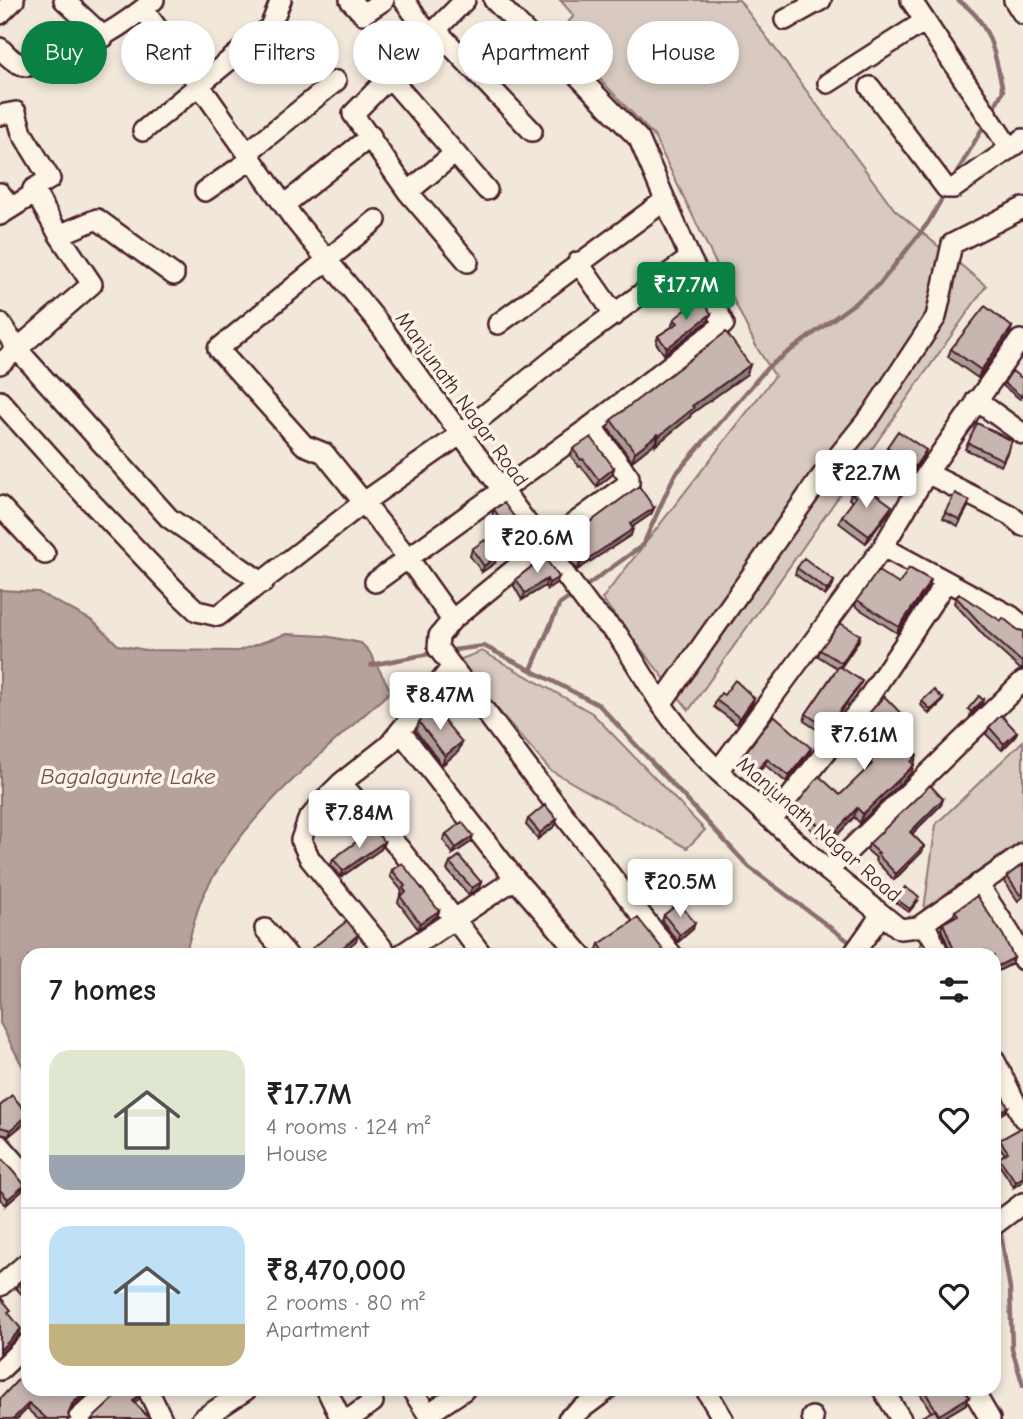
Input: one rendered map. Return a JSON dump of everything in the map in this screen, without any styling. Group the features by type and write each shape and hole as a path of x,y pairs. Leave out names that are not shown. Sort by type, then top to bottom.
{"street":[{"path":"0,14 14,0"},
{"path":"64,0 87,21"},
{"path":"143,131 270,27 281,0"},
{"path":"350,0 363,15 384,0"},
{"path":"404,0 422,21"},
{"path":"443,21 465,0"},
{"path":"375,582 591,426 724,324 690,258 639,139 570,68 532,38 494,0"},
{"path":"785,20 821,0"},
{"path":"870,87 948,188 1016,144 988,116 911,0"},
{"path":"1014,0 1023,14"},
{"path":"107,35 148,5"},
{"name":"Manjunath Nagar Road","path":"148,5 284,205 377,321 590,608 618,635 661,704 687,739 877,918 900,929 918,927 924,923"},
{"path":"828,83 925,21"},
{"path":"444,44 532,131"},
{"path":"0,48 21,65"},
{"path":"205,191 250,156 333,84"},
{"path":"384,84 353,114 408,192 468,262"},
{"path":"395,84 487,190"},
{"path":"0,115 16,113 22,133 50,179 33,189 59,235 92,284 0,364"},
{"path":"284,205 371,136"},
{"path":"408,192 455,153"},
{"path":"4,205 35,193"},
{"path":"498,324 578,262 664,201"},
{"path":"661,704 818,481 872,414 936,317 952,244 1023,208"},
{"path":"59,235 97,219 174,275"},
{"path":"376,220 218,349 303,445 324,453 408,558 452,620"},
{"path":"0,401 89,500 197,611 218,616 364,502 461,434 564,351 690,258"},
{"path":"578,262 615,315"},
{"path":"0,323 18,350 169,518 263,583"},
{"path":"719,771 883,547 927,473 976,400 1020,340 1023,342"},
{"path":"976,400 1023,434"},
{"path":"591,426 630,481 452,620 439,636 438,648 667,948"},
{"path":"927,473 1010,515 1023,526"},
{"path":"0,506 45,554"},
{"path":"883,547 1011,616 1023,626"},
{"path":"772,820 864,704 946,583"},
{"path":"383,948 310,859 301,840 308,820 341,783 388,746 452,667"},
{"path":"828,871 1023,681"},
{"path":"400,731 515,879 575,948"},
{"path":"341,783 400,849 478,948"},
{"path":"936,948 924,923 1023,853"},
{"path":"411,948 515,879"},
{"path":"978,884 1011,935 1023,960"},
{"path":"857,948 877,918"},
{"path":"265,929 281,948"},
{"path":"1001,1073 1023,1118"},
{"path":"0,1145 21,1169"},
{"path":"1001,1220 1023,1203"},
{"path":"0,1286 21,1268"},
{"path":"0,1370 21,1350"},
{"path":"78,1419 103,1396"},
{"path":"151,1396 162,1419"},
{"path":"202,1419 237,1396"},
{"path":"330,1396 341,1419"},
{"path":"416,1396 430,1416 456,1396"},
{"path":"568,1419 594,1411 603,1396"},
{"path":"710,1396 723,1419"},
{"path":"887,1396 901,1419"},
{"path":"977,1396 990,1419"},
{"path":"349,1419 373,1402"}],"shaded area":[{"path":"560,0 739,0 895,210 986,286 689,710 602,599 775,376 757,348 654,136 605,84 613,84 613,21 569,21 574,16"},
{"path":"482,651 592,713 705,830 687,848 550,770 456,661"},
{"path":"1023,741 1023,840 924,909 936,824"}],"water":[{"name":"Bagalagunte Lake","path":"0,590 38,592 93,621 118,645 146,650 238,651 286,634 325,636 361,643 369,651 391,691 288,784 242,836 221,864 204,894 187,948 21,948 21,1064 0,1023"}],"building":[{"path":"702,297 711,314 667,348 658,336 678,323 674,319"},
{"path":"985,306 1012,327 981,370 951,349"},
{"path":"726,332 750,365 692,406 694,408 635,452 611,420"},
{"path":"1012,371 1023,379 1021,396 1004,383"},
{"path":"977,423 1012,441 1003,460 968,443"},
{"path":"898,431 926,450 915,467 887,447"},
{"path":"591,437 614,468 599,480 573,449"},
{"path":"859,482 892,506 869,536 842,516 856,497 851,493"},
{"path":"639,486 654,508 630,524 633,529 580,564 563,542"},
{"path":"955,493 970,501 960,520 945,512"},
{"path":"504,503 515,518 504,525 494,509"},
{"path":"485,540 497,556 484,566 472,549"},
{"path":"544,557 559,577 549,583 547,579 525,593 516,579"},
{"path":"804,558 834,581 827,590 797,568"},
{"path":"909,568 931,580 899,627 857,600 878,571 899,584"},
{"path":"959,594 1001,621 1003,618 1023,631 1023,663 989,633 956,597"},
{"path":"840,623 860,635 842,663 820,650"},
{"path":"839,666 862,681 827,728 806,714"},
{"path":"735,680 754,698 740,718 716,700 721,693 724,695"},
{"path":"934,690 943,699 931,710 922,701"},
{"path":"884,696 912,725 899,738 917,755 911,762 914,765 863,814 857,808 831,837 796,805 819,776 840,795 872,764 870,762 882,749 858,726"},
{"path":"979,696 983,700 971,712 968,709"},
{"path":"432,706 462,742 445,756 419,722"},
{"path":"774,715 811,748 789,776 767,759 756,771 742,757"},
{"path":"1001,715 1017,732 1004,744 989,727"},
{"path":"930,785 943,799 910,832 924,846 896,874 869,844"},
{"path":"545,805 557,819 540,833 528,819"},
{"path":"462,822 473,836 456,848 446,834"},
{"path":"374,829 384,842 343,871 333,859"},
{"path":"459,856 481,882 472,888 450,863"},
{"path":"402,863 439,911 420,923 400,896 406,892 403,888 405,886 392,870"},
{"path":"1023,864 1023,893 1020,895 1007,876"},
{"path":"905,887 919,897 910,909 896,899"},
{"path":"977,896 1003,935 1014,958 1001,964 1001,948 953,948 943,923 958,915 955,911"},
{"path":"679,903 695,923 680,935 664,915"},
{"path":"638,918 662,948 602,948 599,944"},
{"path":"347,921 358,935 342,948 313,948"},
{"path":"1001,1093 1008,1107 1001,1111"},
{"path":"12,1095 21,1106 21,1121 11,1130 0,1127 0,1106"},
{"path":"1023,1127 1023,1177 1016,1182 1001,1161 1001,1157 1008,1152 1001,1139"},
{"path":"0,1157 21,1181 21,1188 8,1199 0,1190"},
{"path":"0,1297 21,1329 0,1350"},
{"path":"21,1376 21,1396 81,1396 72,1404 68,1415 70,1419 47,1419 29,1403 13,1419 0,1419 0,1399"},
{"path":"117,1396 138,1396 133,1401 150,1419 92,1419"},
{"path":"928,1396 969,1397 939,1415"},
{"path":"935,1410 940,1419 919,1419 919,1418"}],"waterway":[{"path":"958,0 978,18 994,52 1003,91 992,111"},
{"path":"952,181 986,122"},
{"path":"582,589 643,545 674,476 768,367 878,286 928,223 944,195"},
{"path":"531,670 559,605 575,594"},
{"path":"446,651 484,646 599,705 749,867 855,946"},
{"path":"371,665 434,653"},
{"path":"1001,1234 1010,1289 1012,1349 1023,1385"}]}
